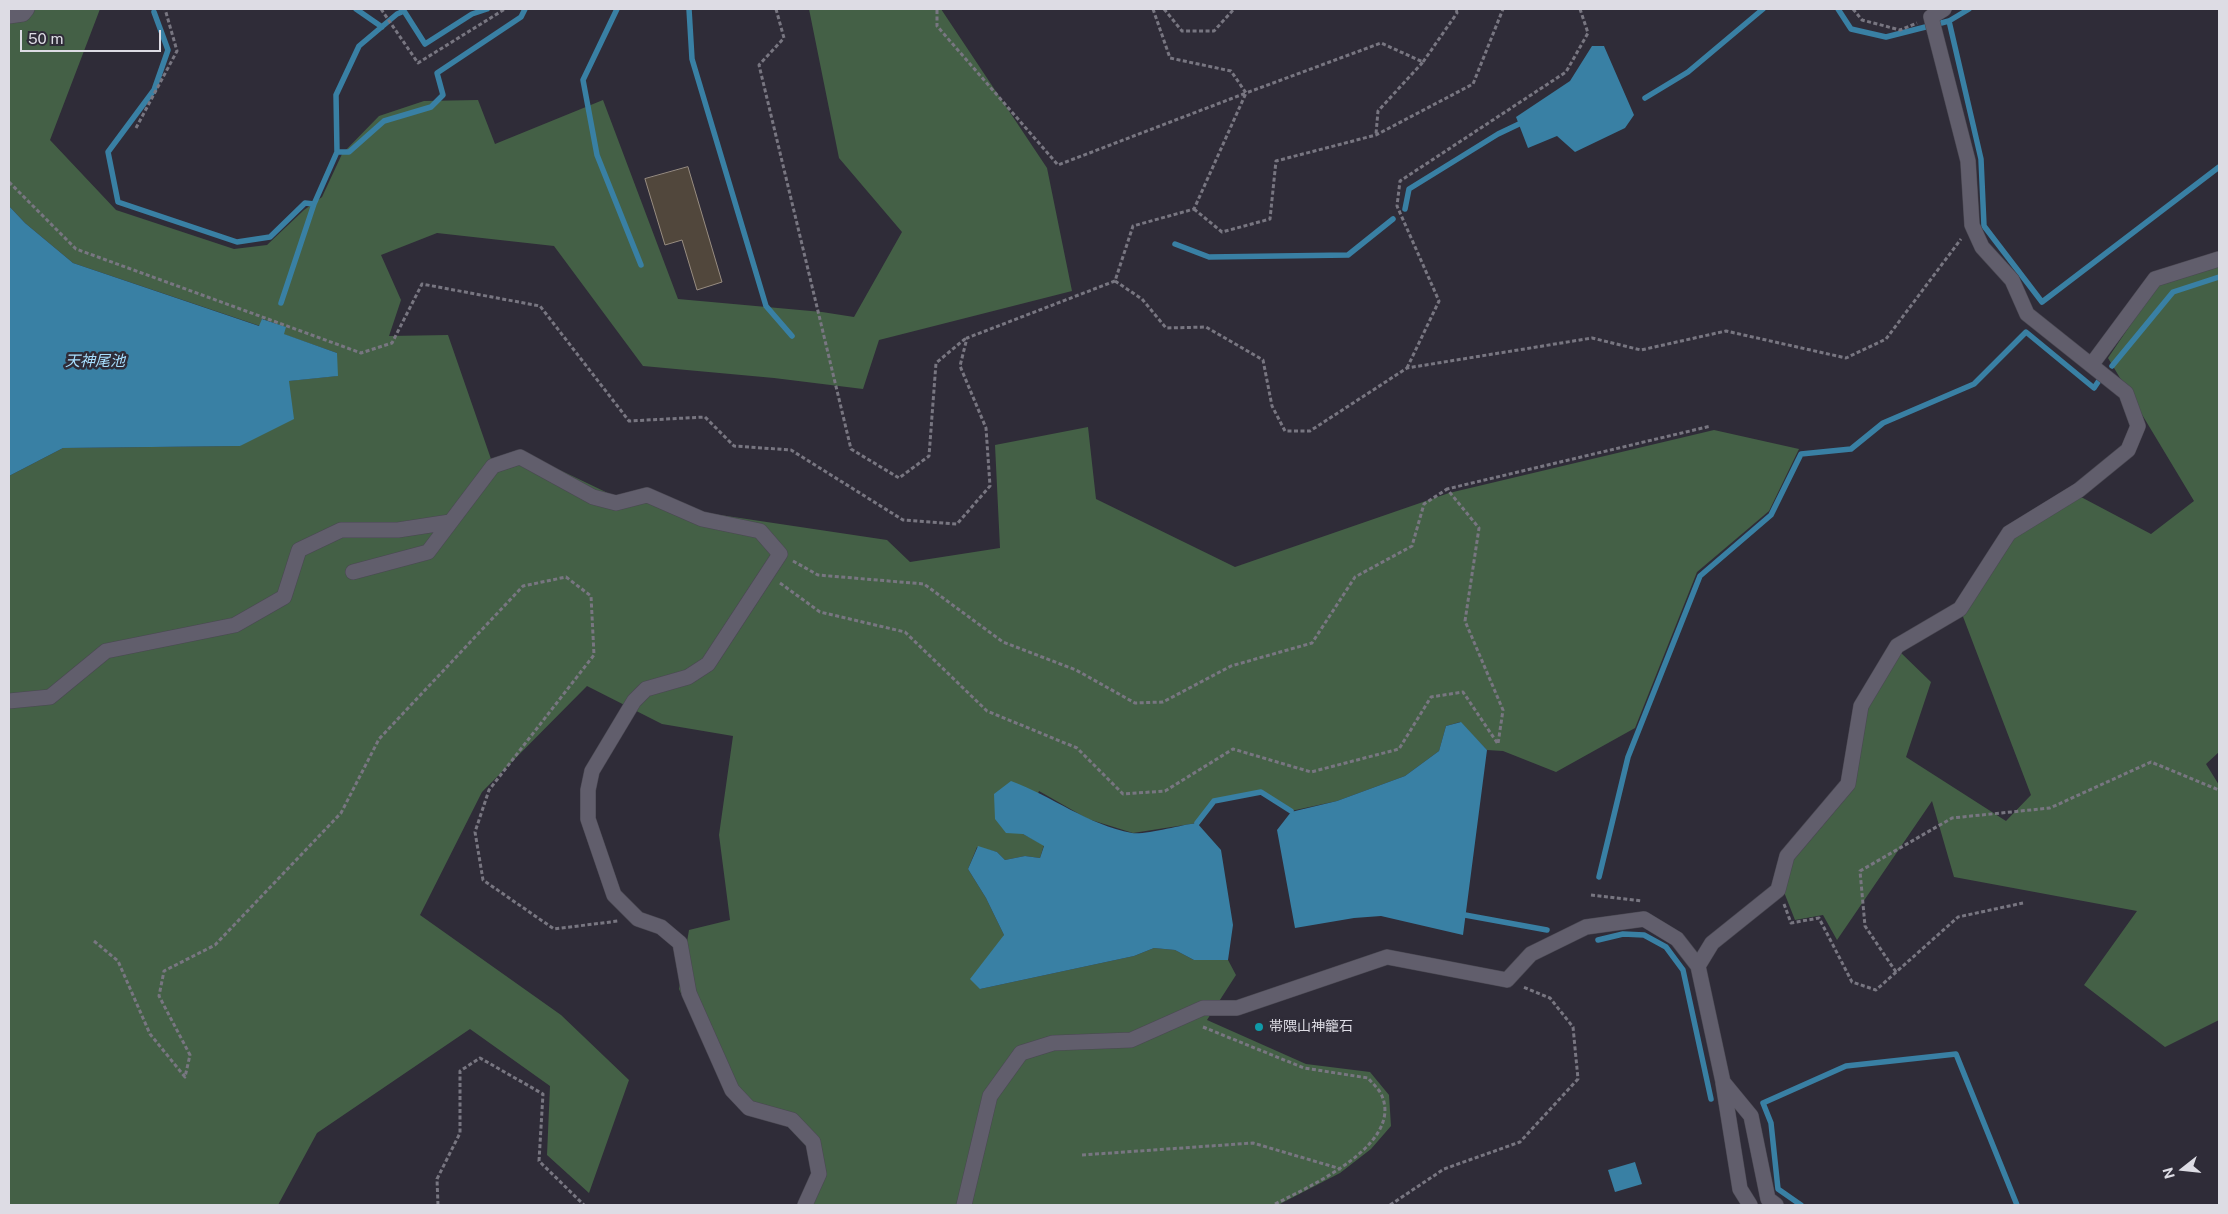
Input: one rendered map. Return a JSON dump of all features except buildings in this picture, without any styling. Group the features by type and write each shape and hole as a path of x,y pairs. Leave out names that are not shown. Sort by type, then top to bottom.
{"street":[{"path":"9,16 23,14 27,9"},
{"path":"1698,966 1712,944 1778,890 1788,856 1848,784 1861,706 1898,646 1960,609 2009,533 2079,490 2128,450 2138,426 2126,393 2027,314 2012,280 1982,247 1972,225 1968,161 1937,19"},
{"path":"2092,364 2154,279 2219,259"},
{"path":"353,572 428,552 493,466 520,457 593,497 616,503 647,495 702,519 760,530 780,554 708,664 688,677 646,689 634,700 592,771 588,790 588,819 614,895 638,918 661,927 680,943 689,993 732,1090 749,1108 792,1120 813,1142 819,1174 805,1205"},
{"path":"9,701 50,698 106,651 236,625 284,597 299,550 341,530 398,530 450,522"},
{"path":"964,1205 990,1096 1021,1053 1054,1043 1131,1040 1203,1008 1237,1008 1387,957 1507,980 1531,954 1586,927 1644,919 1678,939 1698,966 1723,1082 1740,1189 1750,1205"},
{"path":"1723,1082 1751,1116 1768,1199 1776,1205"}],"path":[{"path":"136,128 178,51 165,9"},
{"path":"381,9 418,63 505,9"},
{"path":"776,9 784,38 759,65 850,449 899,478 929,456 936,363 967,338 1115,281 1134,226 1194,209"},
{"path":"938,9 937,26 1058,165 1381,44 1423,62"},
{"path":"1153,9 1170,58 1232,71 1246,93"},
{"path":"1164,9 1182,31 1214,31 1234,9"},
{"path":"1376,135 1378,111 1423,62 1457,13 1456,9"},
{"path":"1194,209 1222,232 1270,219 1276,161 1376,135 1473,84 1502,9"},
{"path":"1407,368 1439,301 1397,206 1400,181 1566,72 1588,33 1580,9"},
{"path":"1853,9 1862,20 1900,30 1937,19"},
{"path":"1194,209 1246,93"},
{"path":"9,182 76,249 361,353 392,343 422,284 540,306 629,421 705,417 734,446 792,450 903,520 957,524 990,486 986,428 960,366 967,338"},
{"path":"1115,281 1142,299 1166,328 1206,327 1262,360 1272,406 1285,431 1310,431 1407,368 1592,338 1641,350 1726,331 1846,358 1886,339 1972,225"},
{"path":"780,554 818,575 924,584 1002,642 1076,670 1135,703 1163,702 1231,666 1312,643 1355,577 1412,546 1424,504 1447,488 1711,426"},
{"path":"767,574 820,612 905,632 987,712 1076,748 1123,794 1165,790 1233,750 1311,772 1399,749 1432,697 1463,692 1498,744 1503,710 1465,621 1479,528 1447,488"},
{"path":"94,941 118,961 150,1034 185,1077 190,1055 159,996 164,971 215,944 341,813 379,739 523,586 566,577 592,596 594,655 489,790 475,832 483,880 554,929 638,918"},
{"path":"1896,972 1865,926 1860,871 1952,818 2050,808 2151,762 2219,790"},
{"path":"1778,890 1791,923 1819,918 1852,982 1876,990 1958,917 2023,902"},
{"path":"1390,1205 1444,1169 1520,1142 1578,1079 1573,1026 1550,998 1507,980"},
{"path":"1180,1018 1304,1068 1368,1078 1382,1096 1385,1118 1371,1142 1341,1169 1273,1205"},
{"path":"438,1205 437,1179 460,1132 460,1071 480,1058 543,1094 539,1161 584,1205"},
{"path":"1082,1155 1253,1143 1341,1169"}],"green space":[{"path":"9,9 100,9 50,140 116,210 234,249 267,245 304,210 322,197 342,154 379,116 424,101 478,100 495,144 603,100 678,299 822,312 854,317 902,232 839,158 809,9 941,9 1047,168 1072,291 879,340 863,389 774,378 643,366 554,246 437,233 381,255 401,300 389,336 448,335 491,459 518,450 614,496 700,512 887,540 910,562 1000,548 995,445 1088,427 1096,499 1235,567 1449,493 1714,430 1799,449 1769,511 1697,572 1635,728 1556,772 1503,751 1487,750 1460,722 1446,726 1439,751 1405,776 1337,801 1291,811 1261,792 1214,801 1197,823 1133,833 1088,819 1039,791 1023,834 1044,845 1040,858 1025,856 1005,860 997,852 977,847 968,869 986,898 1004,935 980,989 1134,956 1154,948 1175,950 1194,960 1228,960 1236,975 1207,1020 1306,1064 1370,1072 1389,1095 1391,1126 1371,1149 1340,1173 1278,1205 799,1205 812,1176 807,1147 787,1126 726,1093 679,989 689,930 730,920 719,835 733,736 662,724 587,686 482,792 420,915 561,1015 629,1080 589,1193 547,1155 550,1086 470,1029 317,1133 278,1205 9,1205 9,476 63,448 240,446 288,381 337,376 337,353 283,334 285,327 263,319 260,326 73,263 25,223 9,206"},
{"path":"2219,265 2219,752 2206,764 2219,785 2219,1020 2165,1047 2084,985 2137,911 1954,877 1932,801 1837,940 1823,915 1795,920 1782,887 1793,858 1849,789 1862,711 1899,651 1931,682 1906,757 2006,821 2031,795 1962,614 2010,538 2081,497 2151,534 2194,501 2108,358 2158,284"}],"water":[{"path":"1592,46 1604,46 1634,115 1625,128 1575,152 1557,136 1528,148 1516,117 1570,81"},
{"name":"天神尾池","path":"9,206 25,223 73,263 259,326 262,319 286,327 284,334 337,353 338,376 289,381 294,419 240,446 63,448 9,476"},
{"path":"1461,722 1487,750 1463,935 1381,916 1354,918 1295,928 1277,830 1291,812 1337,801 1405,776 1439,751 1446,726"},
{"path":"1011,781 1100,824 1132,833 1197,823 1221,850 1233,925 1228,960 1194,960 1175,950 1154,948 1134,956 980,989 970,979 1004,935 986,898 968,869 978,846 997,852 1005,860 1025,856 1040,858 1044,846 1023,834 1006,833 995,819 994,794"},
{"path":"1635,1162 1642,1184 1615,1192 1608,1170"}],"waterway":[{"path":"356,9 382,27"},
{"path":"281,303 314,204 337,152 336,95 359,46 397,14 404,11 425,44 472,14 487,9"},
{"path":"337,152 349,152 384,121 431,107 443,95 437,73 521,17 525,9"},
{"path":"617,9 583,80 597,155 641,265"},
{"path":"689,9 692,59 766,306 792,336"},
{"path":"1645,98 1688,72 1763,9"},
{"path":"1838,9 1851,29 1886,37 1949,21 1969,9"},
{"path":"154,12 168,50 154,90 108,152 118,202 237,242 270,237 305,203 314,204"},
{"path":"1949,21 1981,159 1984,226 2042,302 2219,167"},
{"path":"1405,209 1409,189 1498,134 1519,124"},
{"path":"1175,244 1209,257 1348,255 1393,219"},
{"path":"2112,366 2173,292 2219,277"},
{"path":"1599,877 1628,757 1700,576 1771,515 1801,454 1851,449 1883,423 1974,384 2026,332 2094,388 2100,379"},
{"path":"1197,823 1214,801 1261,792 1291,811"},
{"path":"1465,915 1547,930"},
{"path":"1598,940 1623,934 1644,935 1666,947 1683,970 1711,1099"},
{"path":"1801,1205 1778,1189 1771,1123 1763,1103 1846,1066 1956,1054 2017,1205"}],"place":[{"name":"帯隈山神籠石","path":"1259,1027"}]}
